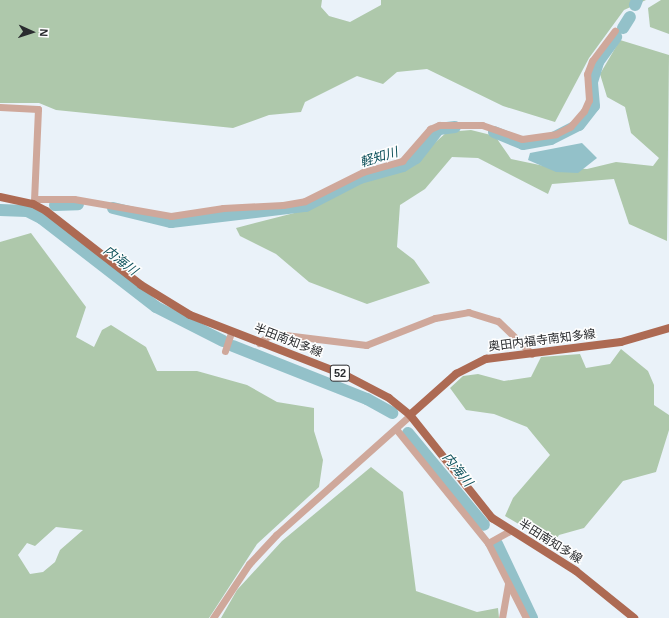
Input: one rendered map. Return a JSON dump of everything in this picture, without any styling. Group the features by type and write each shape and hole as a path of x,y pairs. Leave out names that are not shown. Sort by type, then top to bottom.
{"main road":[{"name":"半田南知多線","path":"0,197 35,201 164,301 231,332 371,386 410,415 472,497 510,531 576,571 634,618"},
{"name":"奥田内福寺南知多線","path":"410,415 439,388 472,364 501,356 532,354 621,342 669,328"}],"street":[{"path":"0,107 38,109 35,201 74,199 171,216 283,205 305,201 363,172 402,161 430,129 439,124 482,125 522,139 556,134 570,127 584,111 589,100 587,74 592,61 615,31"},
{"path":"259,343 268,336 285,335 366,345 435,318 468,312 498,321 532,354"},
{"path":"225,351 231,332"},
{"path":"213,618 249,564 276,535 410,415"},
{"path":"396,428 488,543 526,618"},
{"path":"488,543 510,531"},
{"path":"502,618 508,584"}],"green space":[{"path":"0,0 322,0 321,7 329,16 350,22 381,5 381,0 646,0 624,10 589,58 555,122 503,106 427,69 397,72 383,84 357,76 305,102 301,112 269,115 233,128 56,110 39,103 0,103"},
{"path":"661,0 669,0 669,34 650,27 648,8"},
{"path":"620,40 669,55 667,241 629,224 614,179 552,184 548,194 478,158 452,157 425,189 400,205 397,247 414,260 430,283 367,304 309,282 276,254 240,236 236,228 306,210 355,185 404,170 447,132 471,130 495,136 511,159 549,167 587,169 616,162 653,166 659,158 631,133 625,107 607,97 600,74"},
{"path":"31,233 86,307 76,337 94,347 102,330 111,325 146,347 157,371 197,371 247,385 277,402 314,408 314,431 323,460 319,487 257,544 209,618 0,618 0,242","holes":["56,527 83,530 60,550 55,562 43,572 30,574 18,555 27,543 35,546"]},
{"path":"621,349 648,371 654,385 654,405 669,415 669,430 656,472 623,481 584,528 559,535 553,544 505,516 513,498 550,455 527,427 494,414 466,410 450,388 463,376 478,374 504,381 531,377 541,357 580,354 586,368 610,364"},
{"path":"371,467 403,492 416,591 477,612 498,608 499,618 221,618 237,590 282,541"}],"water":[{"path":"582,143 597,158 578,173 556,172 528,160 530,153"}],"waterway":[{"name":"軽知川","path":"635,5 637,0"},
{"name":"軽知川","path":"623,28 630,17"},
{"name":"軽知川","path":"494,132 523,144 551,139 579,125 594,106 592,82 598,62 616,37"},
{"name":"軽知川","path":"113,208 171,222 306,206 360,178 403,166 416,158 439,129 455,127"},
{"name":"軽知川","path":"55,205 78,204"},
{"name":"内海川","path":"0,210 27,211 41,218 156,307 223,341"},
{"name":"内海川","path":"233,346 367,399 392,413"},
{"name":"内海川","path":"408,433 484,525"},
{"name":"内海川","path":"497,544 532,618"}]}
